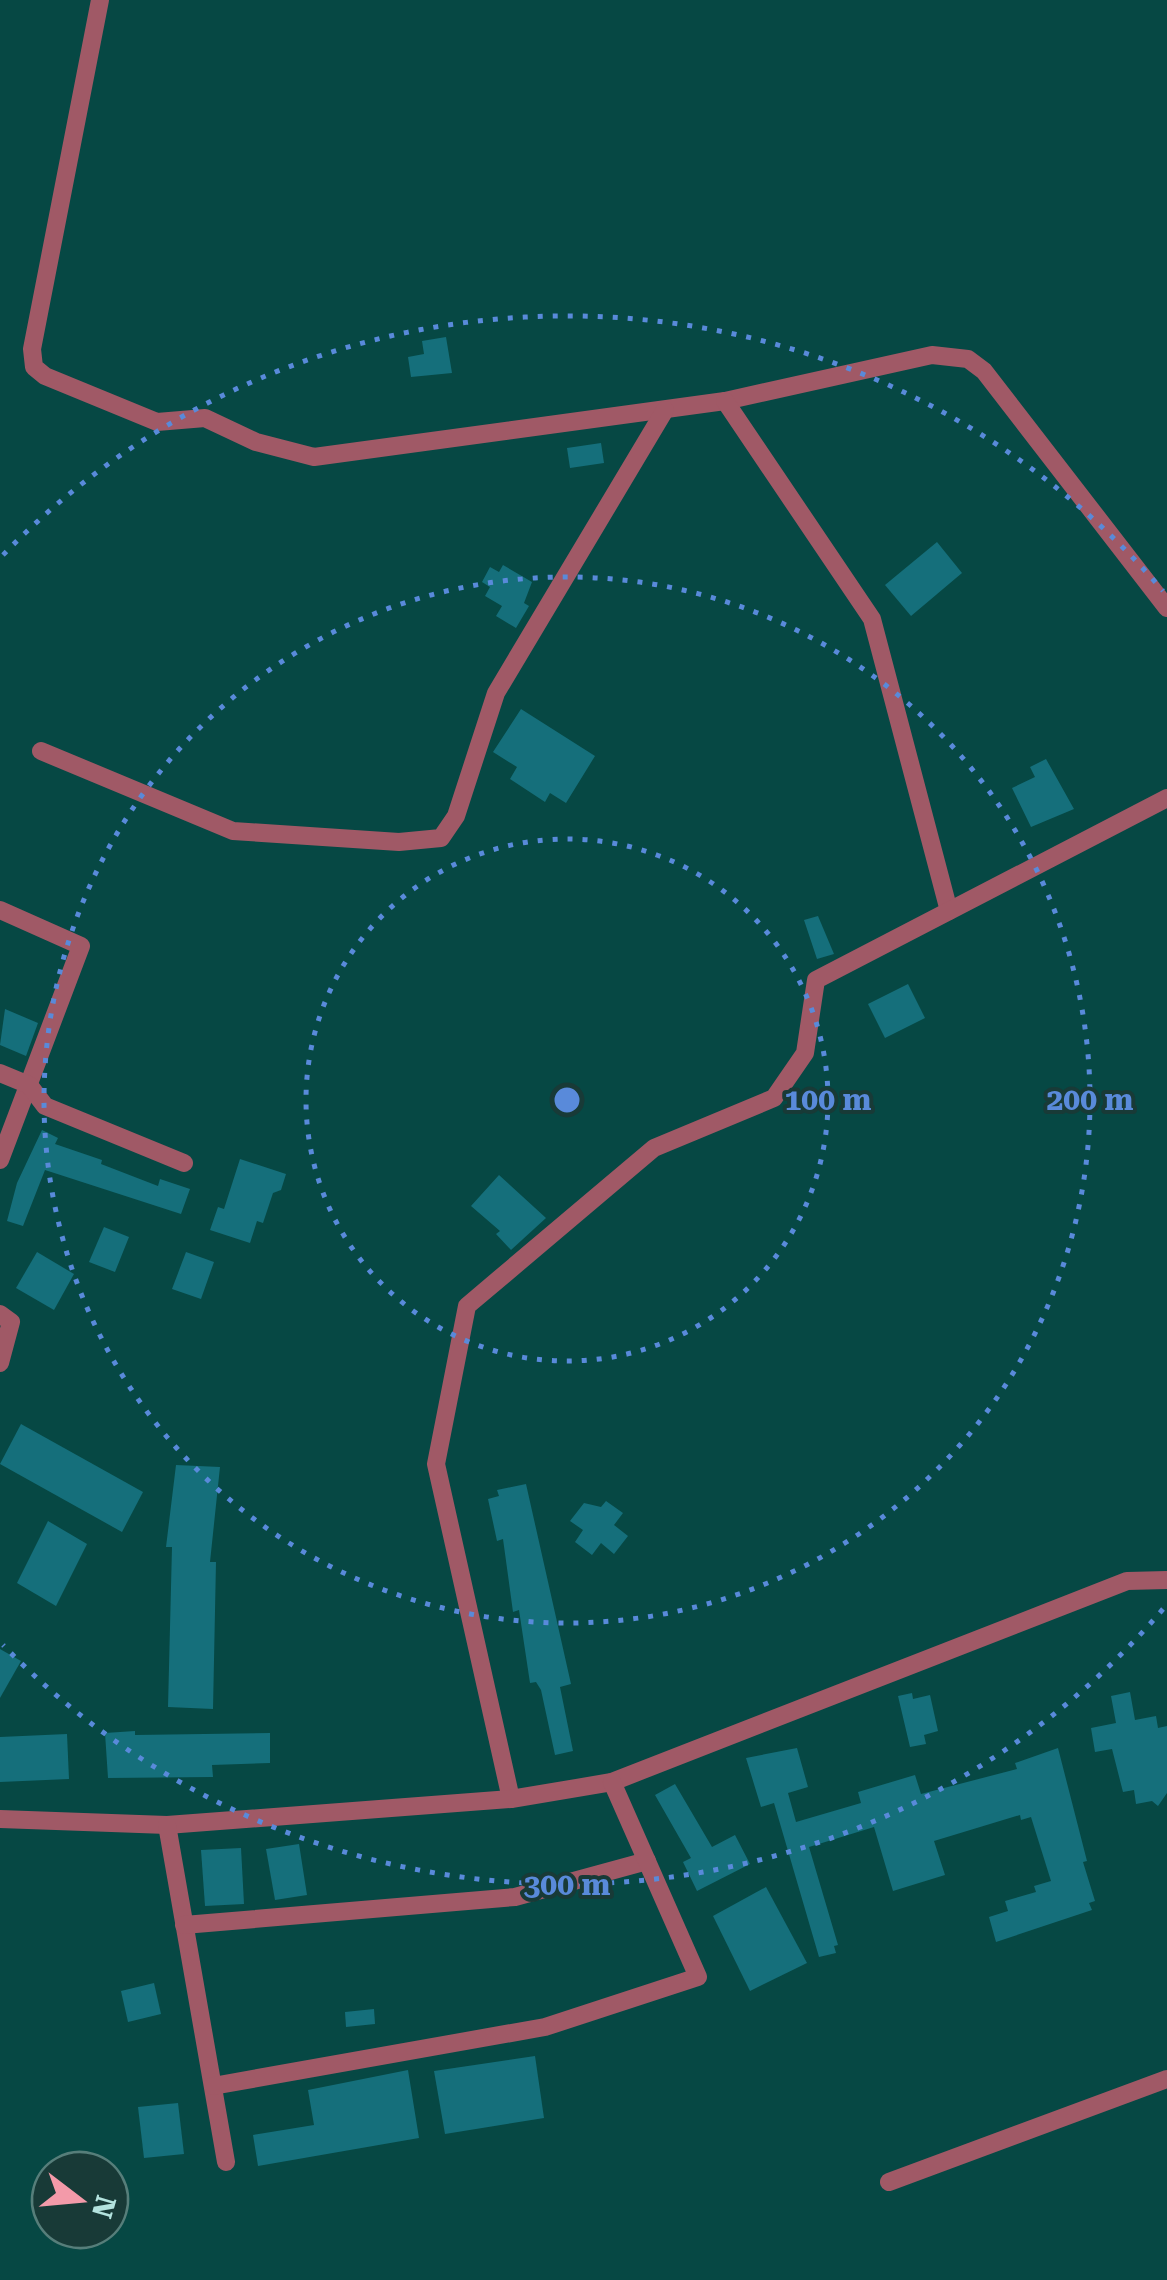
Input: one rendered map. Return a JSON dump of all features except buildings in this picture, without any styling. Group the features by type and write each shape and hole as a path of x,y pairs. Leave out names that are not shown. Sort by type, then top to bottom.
{"street":[{"path":"100,0 32,349 34,366 45,376 157,422 205,418 256,442 314,457 726,401 932,355 968,359 984,371 1167,608"},
{"path":"726,401 872,620 949,911"},
{"path":"41,751 233,831 399,842 441,838 456,816 496,693 665,410"},
{"path":"511,1800 436,1464 467,1306 654,1148 774,1098 806,1054 816,980 1167,798"},
{"path":"0,910 82,946 0,1160"},
{"path":"0,1073 29,1085 44,1106 184,1163"},
{"path":"0,1314 10,1322 0,1364"},
{"path":"0,1819 166,1826 511,1800 612,1782 1128,1581 1167,1580"},
{"path":"213,2086 545,2027 698,1977 612,1782"},
{"path":"166,1826 226,2162"},
{"path":"184,1926 515,1897 647,1861"},
{"path":"889,2182 1167,2080"}]}
